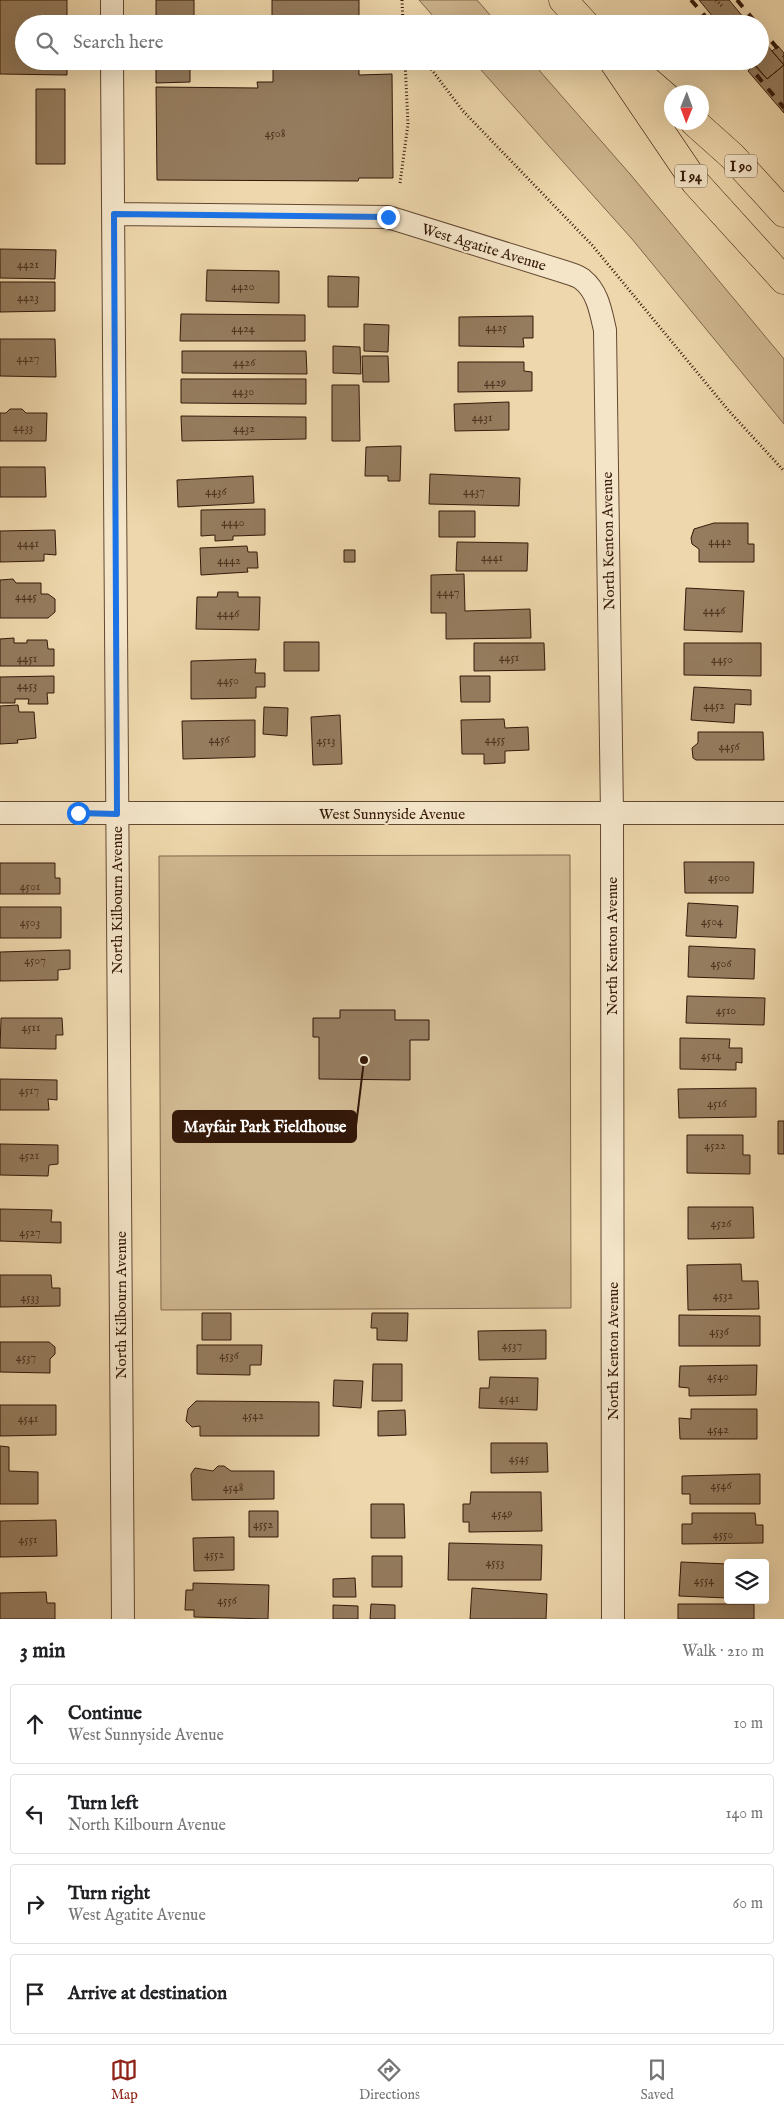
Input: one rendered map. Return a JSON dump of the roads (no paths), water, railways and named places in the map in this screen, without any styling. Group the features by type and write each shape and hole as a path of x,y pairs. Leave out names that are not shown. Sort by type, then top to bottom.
{"highway":[{"path":"563,0 577,15"},
{"name":"I 94","path":"619,70 695,182 784,280"},
{"path":"635,70 664,95"},
{"name":"I 90","path":"703,130 732,156 784,213"}],"street":[{"path":"112,0 112,15"},
{"name":"North Kilbourn Avenue","path":"112,70 123,1619"},
{"name":"West Agatite Avenue","path":"114,214 388,217 565,272 583,280"},
{"name":"North Kenton Avenue","path":"583,280 594,292 605,330 612,814 613,1619"},
{"name":"West Sunnyside Avenue","path":"0,813 784,813"}],"railway":[{"path":"691,0 704,15"},
{"path":"737,0 750,15"},
{"path":"769,38 784,56"},
{"path":"752,70 784,108"}],"place":[{"name":"Mayfair Park Fieldhouse","path":"364,1060"}]}
